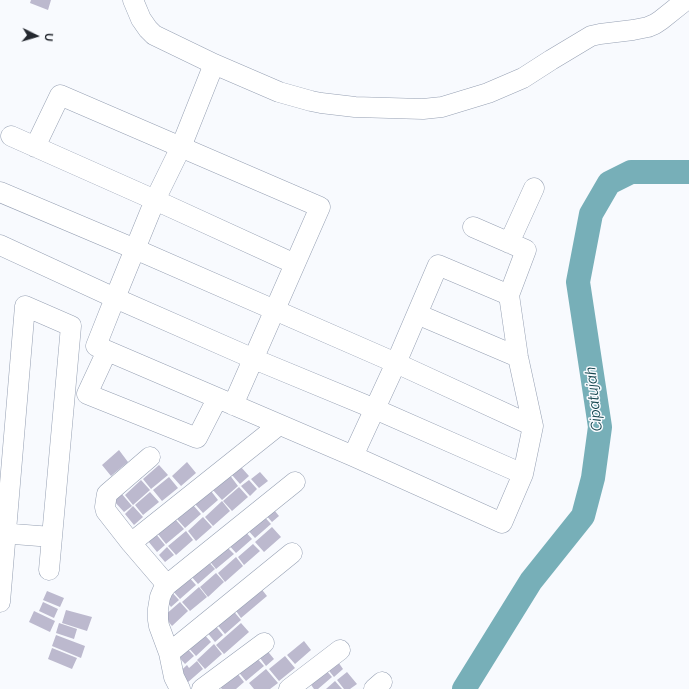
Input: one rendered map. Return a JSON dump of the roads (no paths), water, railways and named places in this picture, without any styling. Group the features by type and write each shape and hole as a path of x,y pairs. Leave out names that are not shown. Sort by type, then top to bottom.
{"street":[{"path":"134,0 141,19 154,35 214,64 280,92 311,101 355,107 395,109 435,108 488,93 523,78 591,36 633,30 655,24 686,0"},
{"path":"214,64 181,147 155,200 96,346 353,456 502,523 523,474 533,426 518,357 509,295 526,250 473,228"},
{"path":"35,147 60,95 320,207 254,359 225,402 197,438 87,394 107,351"},
{"path":"11,136 295,264"},
{"path":"509,243 534,188"},
{"path":"0,192 396,362 533,426"},
{"path":"0,245 115,298 254,359 375,409 523,474"},
{"path":"353,456 438,266 509,295"},
{"path":"0,602 3,533 26,306 70,326 49,570"},
{"path":"417,314 518,357"},
{"path":"131,543 279,425"},
{"path":"150,457 107,494 106,511 167,585"},
{"path":"180,689 174,677 169,653 159,626 158,614 161,593 167,585 295,482"},
{"path":"3,533 52,537"},
{"path":"169,653 292,553"},
{"path":"202,689 264,643"},
{"path":"289,689 340,650"}],"waterway":[{"name":"Cipatujah","path":"464,689 531,581 583,516 593,478 600,427 578,282 591,214 609,183 631,172 689,172"}]}
